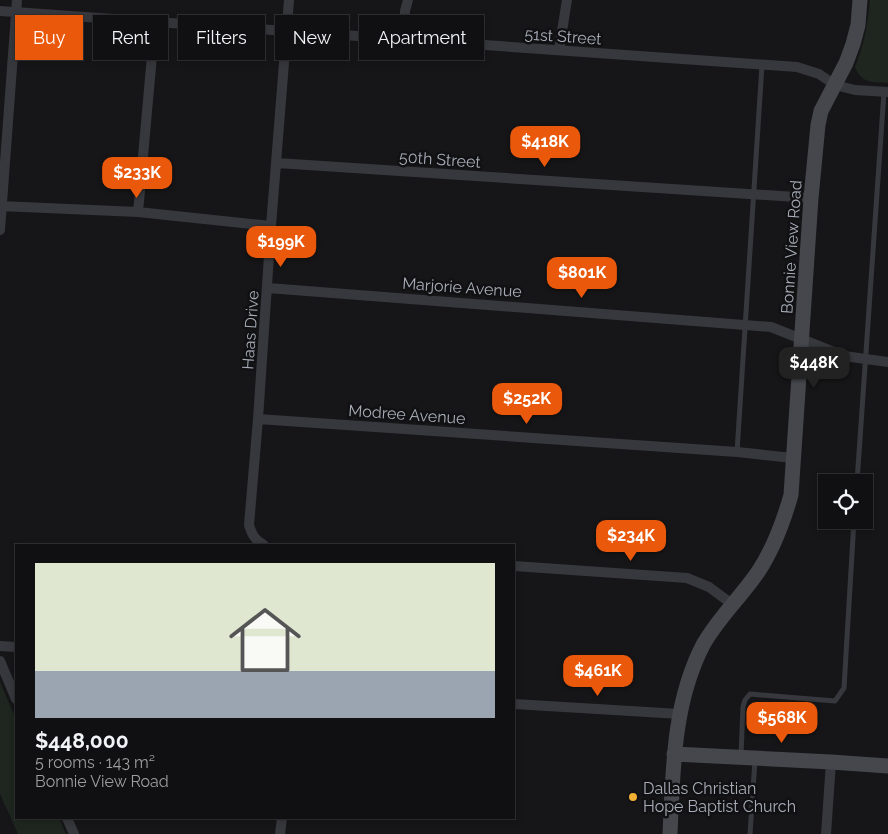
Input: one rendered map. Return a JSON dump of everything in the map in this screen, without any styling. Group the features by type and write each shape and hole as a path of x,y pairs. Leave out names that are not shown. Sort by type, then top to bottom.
{"street":[{"path":"0,230 17,0"},
{"name":"Haas Drive","path":"288,15 289,0"},
{"path":"405,15 408,0"},
{"path":"559,50 567,0"},
{"name":"Bonnie View Road","path":"670,834 674,754 680,714 693,668 704,643 758,572 772,550 791,495 811,198 821,111 846,63 853,44 858,25 860,0"},
{"name":"51st Street","path":"0,11 93,18"},
{"name":"51st Street","path":"168,23 275,30"},
{"name":"51st Street","path":"484,45 797,67 819,74 834,85 855,90 886,92"},
{"path":"138,212 152,60"},
{"name":"Haas Drive","path":"260,543 251,534 249,525 285,60"},
{"name":"50th Street","path":"277,163 811,198"},
{"path":"1,206 138,212 271,226"},
{"name":"Marjorie Avenue","path":"268,288 771,326 844,356 888,362"},
{"name":"Modree Avenue","path":"258,419 736,452 794,458"},
{"path":"515,566 687,578 709,587 732,604"},
{"path":"0,646 15,647"},
{"path":"0,661 15,697"},
{"path":"515,704 680,714"},
{"path":"674,754 888,766"},
{"path":"826,834 831,762"},
{"path":"66,819 74,834"},
{"path":"280,834 282,819"}],"lane":[{"path":"736,452 762,64"},
{"path":"858,474 886,92"},
{"path":"750,834 748,758 743,707 750,694 835,700 844,688 853,529"}],"shaded area":[{"path":"870,0 888,0 888,83 868,81 861,77 855,67 865,34"},
{"path":"0,682 15,717 15,819 59,819 66,834 18,834 0,794"}],"place":[{"name":"Dallas Christian Hope Baptist Church","path":"633,797"}]}
